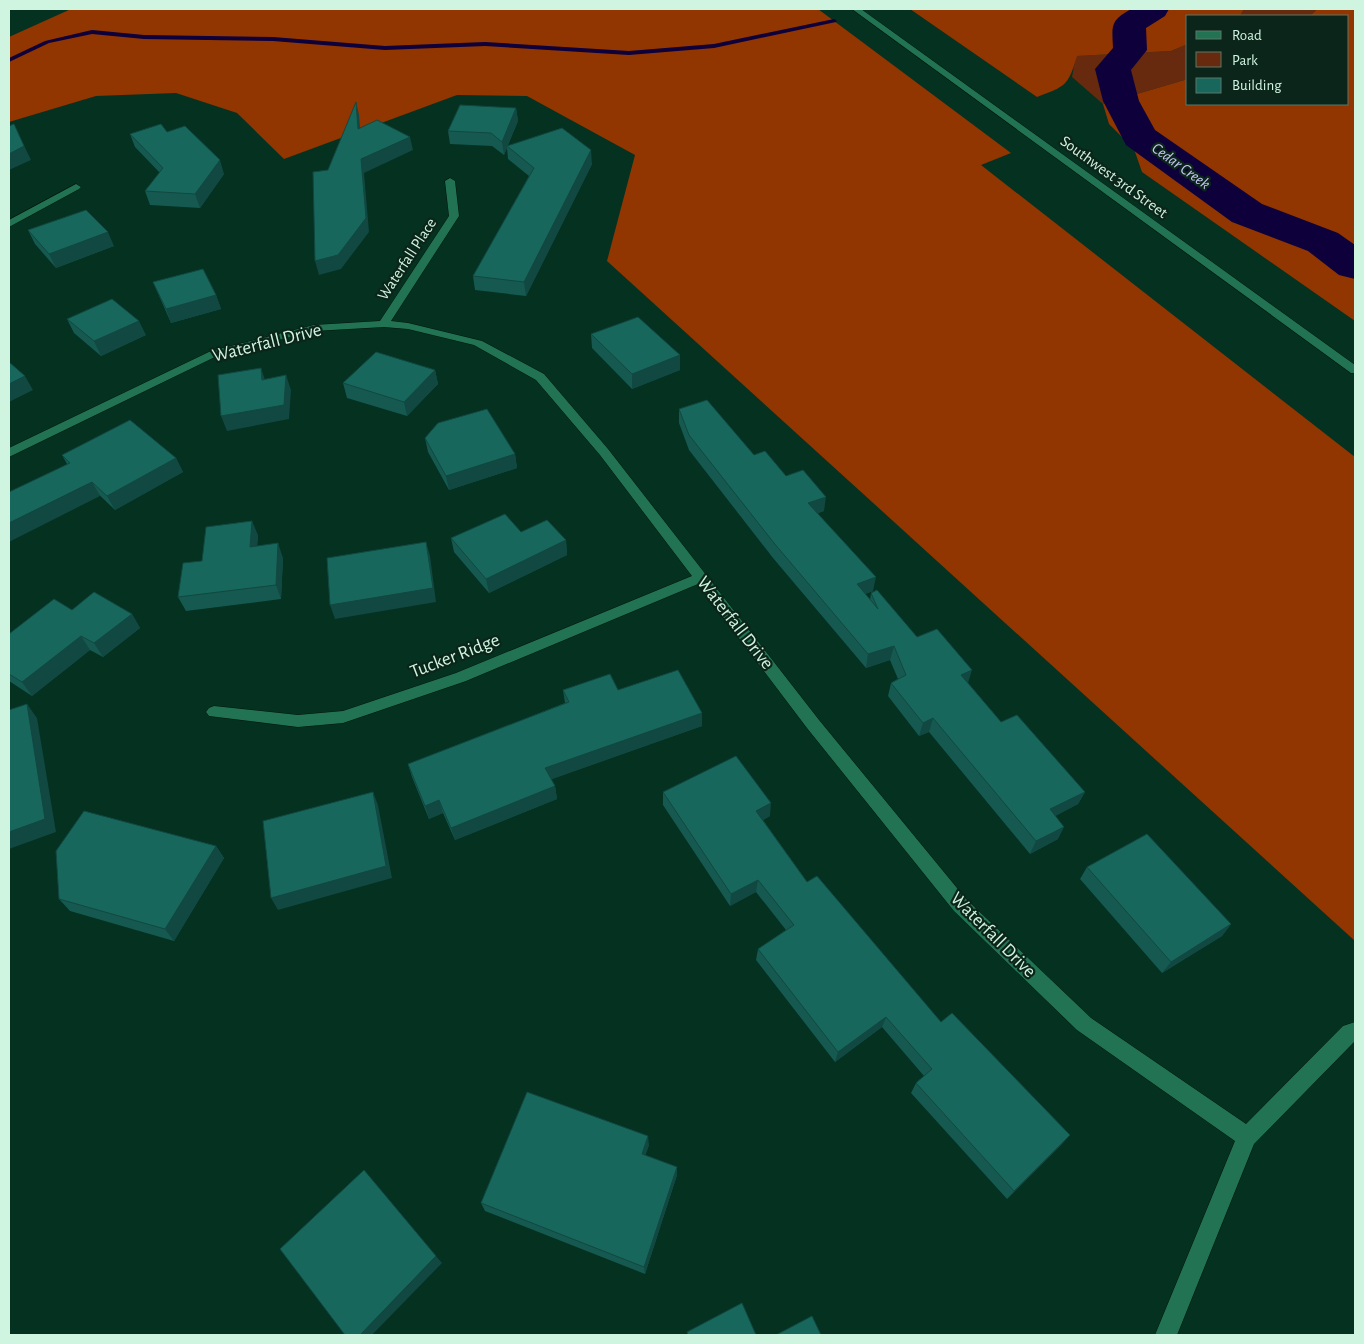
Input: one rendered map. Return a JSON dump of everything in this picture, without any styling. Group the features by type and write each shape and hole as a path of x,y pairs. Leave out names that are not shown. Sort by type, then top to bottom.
{"street":[{"name":"Southwest 3rd Street","path":"856,9 1355,370"},
{"name":"Waterfall Place","path":"384,324 454,216 450,181"},
{"path":"9,224 76,187"},
{"name":"Waterfall Drive","path":"9,453 215,353 314,328 384,324 408,326 478,343 540,377 604,452 812,724 960,905 1084,1024 1247,1136"},
{"name":"Tucker Ridge","path":"214,712 298,721 343,717 461,677 700,578"},
{"path":"1166,1335 1247,1136 1350,1033 1355,1031"}],"green space":[{"path":"1244,9 1317,9 1311,15 1241,15"},
{"path":"1186,45 1186,80 1103,104 1072,77 1076,56 1171,51"}],"shaded area":[{"path":"71,9 818,9 1011,153 981,165 1355,457 1355,941 607,261 635,155 527,96 457,95 284,159 237,113 176,93 96,96 9,122 9,37"},
{"path":"910,9 1244,9 1241,15 1186,15 1186,45 1171,51 1077,56 1071,74 1064,84 1037,97"},
{"path":"1317,9 1355,9 1355,321 1142,172 1134,149 1109,124 1103,104 1186,80 1186,105 1349,105 1349,15 1311,15"}],"building":[{"path":"356,102 358,129 377,120 410,137 361,159 366,218 338,255 315,261 313,172 328,170"},
{"path":"460,105 516,108 502,142 491,133 448,131"},
{"path":"14,124 24,146 9,154 9,126"},
{"path":"161,124 167,132 185,126 220,160 195,194 145,191 163,168 130,134"},
{"path":"562,128 591,150 524,282 473,276 534,168 507,146"},
{"path":"86,210 108,232 49,254 28,230"},
{"path":"203,269 216,295 166,309 153,282"},
{"path":"112,299 139,321 94,341 67,319"},
{"path":"638,317 680,355 632,374 591,334"},
{"path":"376,352 435,370 404,402 343,383"},
{"path":"9,362 25,376 9,384"},
{"path":"261,368 262,380 286,375 284,405 221,416 218,375"},
{"path":"707,400 754,455 765,451 786,476 803,470 826,497 808,503 876,577 857,584 878,609 871,593 877,590 917,637 937,629 972,670 961,675 1001,722 1017,715 1085,792 1050,809 1064,827 1036,841 933,718 923,723 891,683 906,675 894,646 868,654 774,543 689,435 679,409"},
{"path":"487,409 515,454 446,476 425,438 438,423"},
{"path":"130,420 176,458 107,496 92,482 9,523 9,492 70,463 62,455"},
{"path":"505,514 521,532 547,520 566,540 486,579 451,538"},
{"path":"252,521 250,547 278,543 276,585 178,597 183,563 202,561 206,527"},
{"path":"426,542 433,588 330,605 327,558"},
{"path":"94,592 132,614 94,643 81,636 22,682 9,674 9,634 54,599 72,610"},
{"path":"678,670 702,713 545,768 555,786 451,828 439,800 425,806 408,764 569,702 563,690 610,674 618,690"},
{"path":"27,704 45,819 9,832 9,710"},
{"path":"736,756 771,803 756,811 807,882 817,876 941,1022 952,1013 1070,1135 1014,1191 916,1083 932,1069 886,1017 838,1052 758,949 794,925 758,880 731,894 663,792"},
{"path":"373,792 386,866 271,898 263,821"},
{"path":"84,811 216,846 165,929 59,899 56,851"},
{"path":"1147,834 1231,924 1171,962 1087,867"},
{"path":"527,1092 648,1136 642,1154 677,1167 644,1267 481,1203"},
{"path":"364,1170 436,1256 360,1335 345,1335 280,1249"},
{"path":"742,1303 756,1335 688,1335 687,1332"},
{"path":"812,1316 821,1335 776,1335"}],"waterway":[{"name":"Cedar Creek","path":"1153,9 1129,24 1130,50 1113,69 1121,101 1140,137 1247,213 1323,242 1355,266"},
{"path":"9,60 47,42 92,32 144,37 273,39 385,48 485,44 629,53 714,46 834,21"}]}
